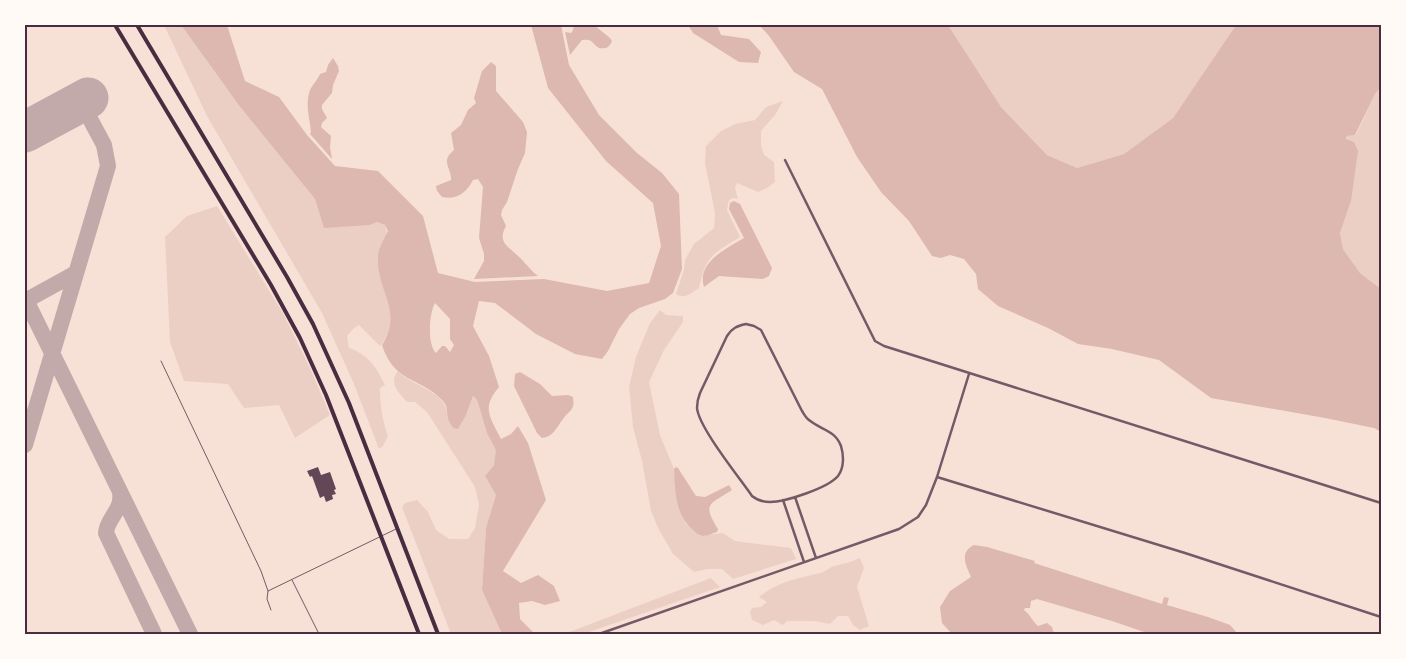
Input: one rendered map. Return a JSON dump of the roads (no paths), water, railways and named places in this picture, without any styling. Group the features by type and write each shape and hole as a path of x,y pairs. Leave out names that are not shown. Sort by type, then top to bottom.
{"main road":[{"path":"115,25 300,338 326,395 419,634"},
{"path":"137,25 313,324 338,376 438,634"}],"street":[{"path":"785,160 875,341 884,346 969,374 1381,503"},
{"path":"746,324 761,330 808,420 836,436 841,446 843,456 839,475 822,487 783,500 763,502 752,496 702,424 697,408 697,400 727,336 730,330 738,325 746,324"},
{"path":"599,634 899,529 918,517 926,505 937,477 969,374"},
{"path":"937,477 1175,550 1381,617"},
{"path":"795,496 816,558"},
{"path":"783,500 804,562"}],"lane":[{"path":"161,362 262,571 268,590 267,599 271,610"},
{"path":"268,590 397,528"},
{"path":"292,579 319,634"}]}
